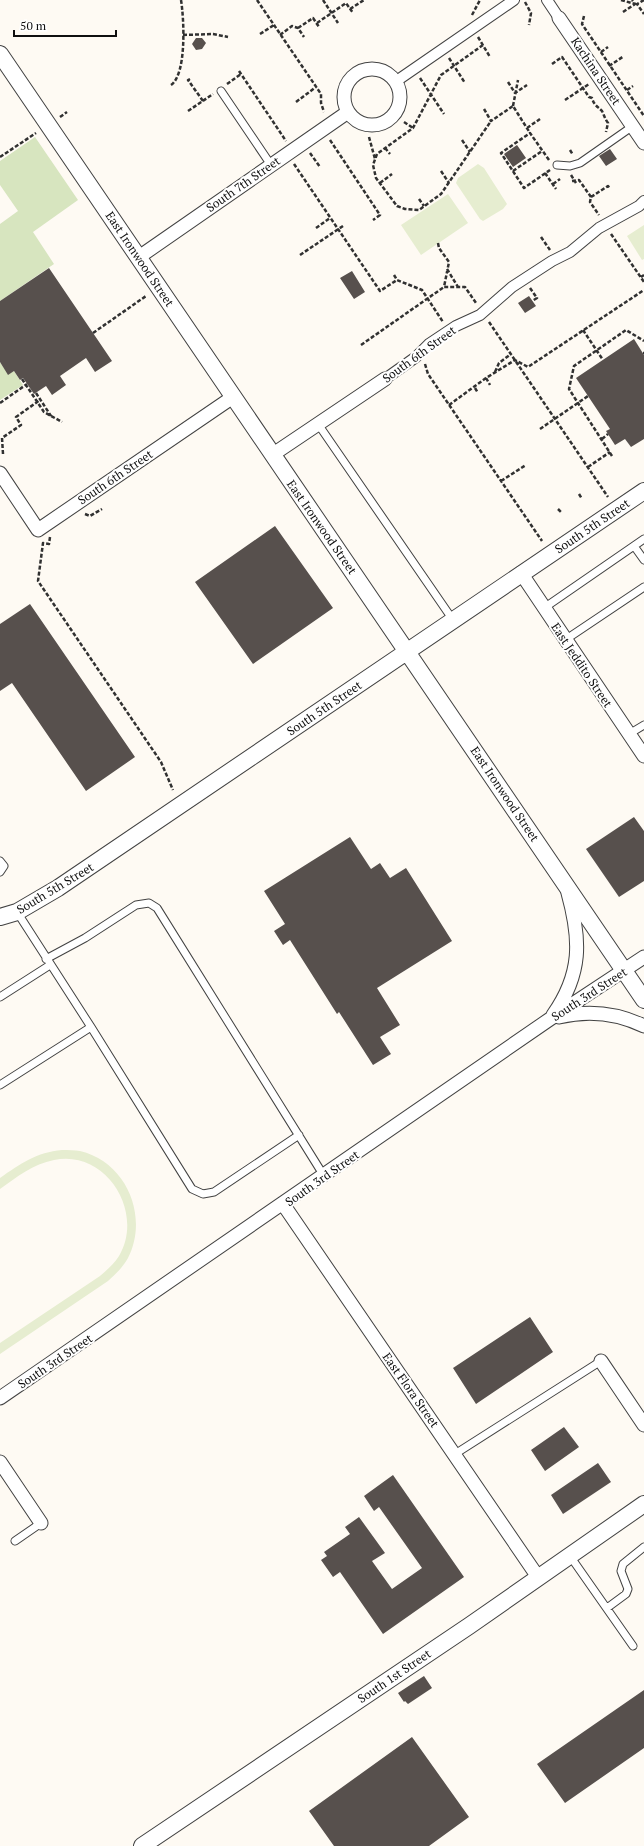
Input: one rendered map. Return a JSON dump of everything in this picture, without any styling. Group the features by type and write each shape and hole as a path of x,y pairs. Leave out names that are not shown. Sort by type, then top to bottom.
{"street":[{"path":"395,82 514,0"},
{"name":"Kachina Street","path":"547,0 640,133"},
{"name":"East Ironwood Street","path":"0,54 139,256 272,455 408,651 644,1000"},
{"path":"371,69 380,70 389,75 395,82 399,90 398,107 387,121 379,124 361,123 348,112 344,103 344,93 347,84 353,76 361,71 371,69"},
{"name":"South 7th Street","path":"139,256 348,112"},
{"name":"South 6th Street","path":"272,455 385,379 448,331 483,312 512,287 556,259 570,252 599,228 639,206 644,201"},
{"name":"South 6th Street","path":"0,473 38,530 233,397"},
{"name":"South 5th Street","path":"0,917 17,912 58,888 644,491"},
{"name":"East Jeddito Street","path":"521,573 644,756"},
{"path":"550,1019 567,992 577,966 577,935 566,885"},
{"name":"South 3rd Street","path":"0,1398 550,1019 644,957"},
{"path":"550,1019 574,1013 589,1012 620,1017 644,1026"},
{"name":"East Flora Street","path":"283,1204 538,1577"},
{"path":"601,1361 644,1424"},
{"path":"0,1462 41,1523"},
{"name":"South 1st Street","path":"142,1846 570,1556 644,1504"}],"lane":[{"path":"222,91 271,165"},
{"path":"555,166 575,166 604,147 640,133"},
{"path":"318,424 453,620"},
{"path":"544,608 644,539"},
{"path":"634,546 644,560"},
{"path":"565,640 644,587"},
{"path":"629,734 644,725"},
{"path":"0,861 4,866 0,872"},
{"path":"0,997 48,962 136,905 149,903 157,908 324,1176"},
{"path":"17,912 192,1189 203,1194 214,1192 299,1135"},
{"path":"0,1085 91,1027"},
{"path":"455,1454 601,1361"},
{"path":"15,1541 41,1523"},
{"path":"607,1608 626,1594 628,1589 621,1571 623,1564 644,1547"},
{"path":"570,1556 633,1646"}],"path":[{"path":"171,85 176,82 180,68 182,35 181,0"},
{"path":"256,0 321,94 321,104 327,116"},
{"path":"323,0 338,24"},
{"path":"350,9 364,0"},
{"path":"523,0 531,13 529,25"},
{"path":"621,0 636,4"},
{"path":"632,0 644,14"},
{"path":"623,12 644,0"},
{"path":"317,23 346,3 353,13"},
{"path":"584,16 582,24 644,116"},
{"path":"298,28 313,18 319,27"},
{"path":"260,34 274,25"},
{"path":"280,35 292,26 298,28 304,37"},
{"path":"182,35 213,34 228,37"},
{"path":"375,159 385,148 413,128 441,75 483,45"},
{"path":"601,52 608,47"},
{"path":"443,50 465,83"},
{"path":"604,70 624,56"},
{"path":"552,64 562,57 589,97 592,98 594,105 602,112 603,117 608,123 604,147"},
{"path":"414,69 444,114"},
{"path":"238,71 288,143"},
{"path":"190,79 188,80 203,101"},
{"path":"518,80 513,106 530,134 555,166 524,188 501,153 530,134"},
{"path":"565,100 594,80"},
{"path":"508,82 515,94"},
{"path":"515,94 527,85"},
{"path":"627,90 633,86"},
{"path":"296,102 316,88"},
{"path":"369,137 375,153 374,172 380,183 398,206 419,210 441,194 491,121 513,106"},
{"path":"484,109 491,121"},
{"path":"58,118 67,112"},
{"path":"527,128 540,120"},
{"path":"404,122 413,128"},
{"path":"0,157 36,133"},
{"path":"329,138 380,215 373,220"},
{"path":"462,140 470,152"},
{"path":"304,155 316,147"},
{"path":"385,148 390,154"},
{"path":"513,171 542,150"},
{"path":"309,152 320,167"},
{"path":"298,159 293,163 380,291 397,280"},
{"path":"441,171 449,183"},
{"path":"545,173 556,189"},
{"path":"380,183 392,174"},
{"path":"553,184 560,179"},
{"path":"586,204 608,186 610,189"},
{"path":"419,198 424,206"},
{"path":"316,228 330,218"},
{"path":"300,256 343,226"},
{"path":"541,237 556,259"},
{"path":"438,243 438,248 449,262 444,288"},
{"path":"448,268 452,264"},
{"path":"448,268 460,287"},
{"path":"394,275 397,280 422,290 448,331"},
{"path":"524,280 536,298 532,301"},
{"path":"460,287 466,284"},
{"path":"361,345 427,298 444,288 466,287 608,497"},
{"path":"515,360 528,367 644,290"},
{"path":"93,333 146,296"},
{"path":"583,330 603,360"},
{"path":"612,456 569,389 574,366 626,330 644,341"},
{"path":"495,372 499,363 511,354"},
{"path":"418,355 428,374 542,542"},
{"path":"449,405 475,388 486,378 495,372 498,372 515,360"},
{"path":"486,378 490,385"},
{"path":"22,379 44,412 62,422"},
{"path":"0,403 27,385"},
{"path":"475,388 478,393"},
{"path":"36,393 51,416"},
{"path":"540,429 588,396"},
{"path":"3,454 2,438 21,425 16,417 40,400"},
{"path":"602,439 608,434"},
{"path":"588,467 610,452"},
{"path":"501,481 526,465"},
{"path":"579,494 582,499"},
{"path":"82,515 86,514 90,516 102,509"},
{"path":"558,509 562,513"},
{"path":"51,534 49,544 43,543 38,581 161,762 174,790"}],"green space":[{"path":"35,137 78,200 33,232 54,264 0,301 0,224 18,211 0,185 0,161"},
{"path":"478,164 484,168 507,204 503,209 483,221 480,219 456,183 458,178"},
{"path":"448,194 468,223 421,255 401,225"},
{"path":"644,225 644,259 642,260 627,236"},
{"path":"0,362 8,374 14,371 23,385 0,400"},
{"path":"62,1150 80,1151 96,1157 110,1167 121,1179 130,1193 134,1209 136,1226 134,1242 126,1261 108,1281 0,1354 0,1343 100,1276 108,1269 119,1256 126,1239 127,1221 124,1203 116,1187 104,1174 90,1164 73,1159 46,1162 26,1172 0,1189 0,1178 15,1168 37,1156"}],"building":[{"path":"196,38 202,38 206,43 202,49 196,50 192,44"},
{"path":"517,145 526,158 513,167 504,154"},
{"path":"610,149 617,159 606,166 599,156"},
{"path":"49,268 112,361 95,372 86,358 60,376 66,385 52,395 46,386 34,394 23,378 20,380 14,371 8,375 0,362 0,301"},
{"path":"352,271 365,292 354,299 340,278"},
{"path":"529,296 536,306 525,313 518,303"},
{"path":"634,339 644,355 644,439 631,447 625,439 615,445 606,431 610,429 576,378"},
{"path":"275,526 333,608 253,664 195,582"},
{"path":"30,604 135,757 86,791 12,683 0,691 0,624"},
{"path":"634,817 644,831 644,881 619,897 586,849"},
{"path":"350,837 371,869 380,863 390,878 406,868 452,941 377,988 400,1025 380,1037 391,1054 373,1065 339,1012 337,1014 290,940 283,945 274,931 285,924 264,891"},
{"path":"530,1317 553,1352 476,1404 453,1368"},
{"path":"564,1427 579,1447 545,1471 531,1450"},
{"path":"598,1463 611,1482 563,1514 551,1495"},
{"path":"393,1475 464,1577 383,1634 340,1572 333,1577 321,1560 327,1556 324,1552 350,1534 345,1527 359,1517 385,1553 372,1561 392,1589 422,1568 379,1507 374,1511 364,1496"},
{"path":"424,1676 432,1688 408,1704 405,1701 404,1702 398,1693"},
{"path":"644,1690 644,1748 565,1803 537,1764"},
{"path":"412,1737 469,1817 429,1846 334,1846 309,1811"}]}
